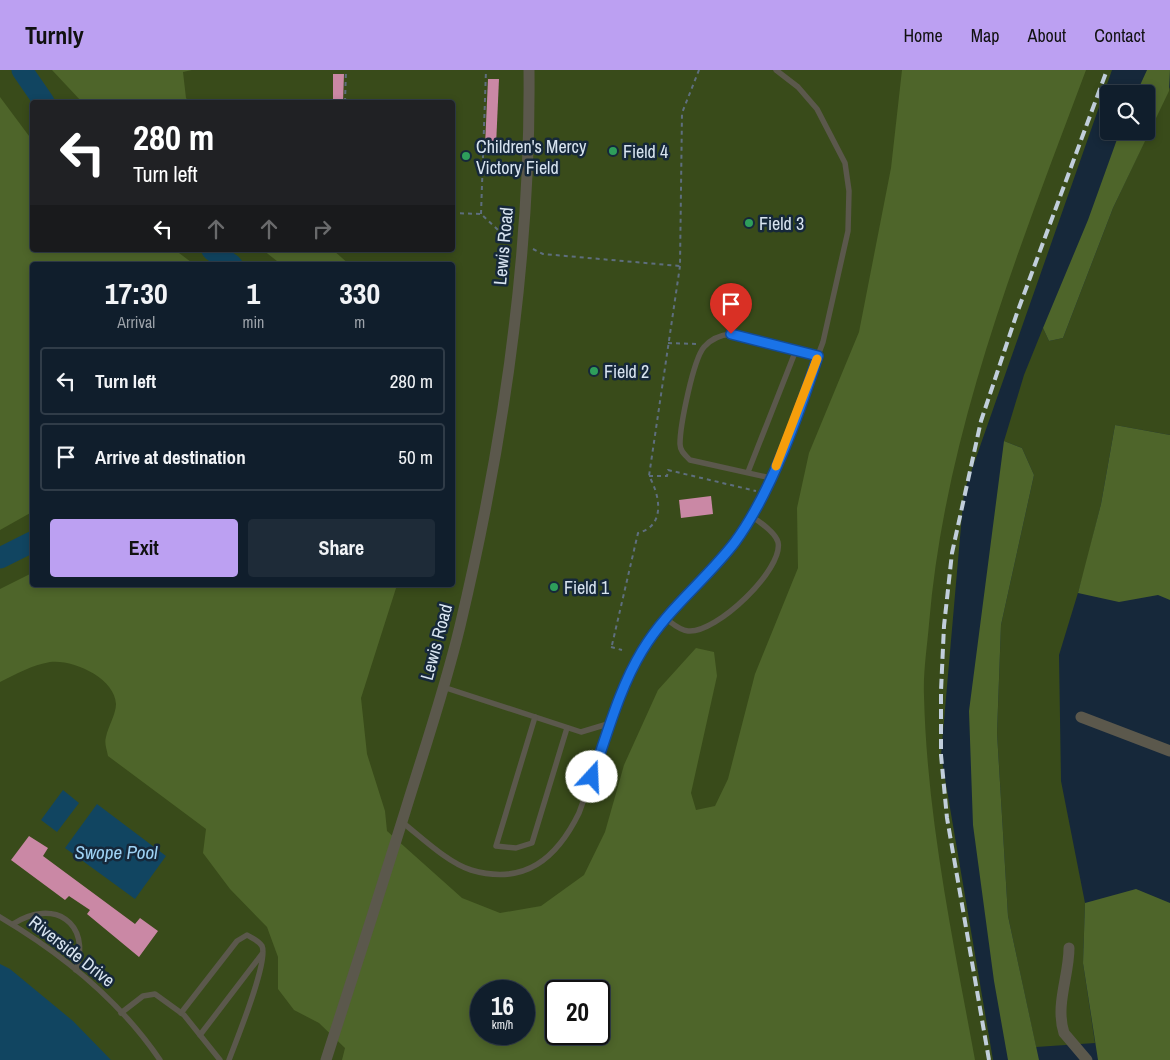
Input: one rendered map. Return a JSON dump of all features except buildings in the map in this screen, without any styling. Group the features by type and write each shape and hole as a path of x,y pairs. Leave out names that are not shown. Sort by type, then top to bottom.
{"street":[{"name":"Lewis Road","path":"326,1060 443,687 459,628 493,469 512,336 527,171 530,70"},
{"path":"1081,718 1170,751"},
{"path":"1069,948 1069,964 1061,1010 1062,1028 1064,1033 1087,1060"}],"lane":[{"path":"402,822 444,855 470,870 492,874 513,873 535,866 554,854 569,832 624,687 642,651 665,618 736,541 772,478 818,356 848,231 845,163 817,110 798,87 776,70"},
{"path":"772,478 690,460 681,450 680,444 690,382 698,356 708,342 723,335 743,336 818,356"},
{"path":"748,472 796,350"},
{"path":"665,618 676,627 686,631 703,628 723,618 743,602 758,584 779,548 777,540 751,516"},
{"path":"443,687 581,732 611,723"},
{"path":"535,717 496,846 516,848 532,842 567,728"},
{"path":"13,924 27,915 44,912 59,915 72,924 80,937 82,954 76,970"},
{"name":"Riverside Drive","path":"0,917 13,924 96,985 149,1044 160,1060"},
{"path":"181,1013 237,940 247,935 261,944 264,953 252,997 229,1060"},
{"path":"200,1035 264,953"},
{"path":"121,1013 143,996 155,994 181,1013 220,1060"}],"path":[{"path":"346,70 346,100"},
{"path":"481,214 486,70"},
{"path":"622,650 611,646 638,533 646,531 654,521 659,503 657,490 649,476 680,266 682,113 699,70"},
{"path":"455,213 481,214 513,243"},
{"path":"533,249 543,254 680,266"},
{"path":"649,476 667,476 668,470 759,491"}],"green space":[{"path":"0,70 1112,70 1107,85 1100,85 1100,104 964,492 941,755 993,1060 0,1060"},
{"path":"52,70 192,70 183,72 188,100 80,100"},
{"path":"902,70 1086,70 1011,273 988,342 968,412 951,482 938,552 929,624 924,687 930,787 942,879 975,1060 342,1060 345,1048 319,1023 294,1010 278,989 278,957 267,927 230,889 203,853 206,829 108,756 105,739 116,704 109,686 101,678 81,667 59,662 37,665 0,682 0,589 30,574 30,587 396,587 361,698 367,754 385,811 387,831 462,898 500,913 541,906 584,875 605,832 624,765 658,690 696,648 714,652 717,676 691,793 696,810 715,806 728,779 755,674 798,568 797,508 809,453 859,332 891,168"},
{"path":"1147,70 1170,70 1169,91 1155,120 1155,85 1140,85"},
{"path":"1170,87 1170,435 1115,425 1101,504 1084,573 1059,655 1061,781 1085,903 1083,963 1095,1043 1036,1047 1008,916 997,733 1001,625 1034,475 1022,448 1004,441 1024,375 1043,328 1049,341 1063,338 1113,208 1145,140 1155,140 1155,119"},
{"path":"0,97 30,137 30,252 178,252 191,262 30,262 30,513 0,530"},
{"path":"1117,140 1146,140 1113,208 1063,338 1049,341 1043,328 1088,220"},
{"path":"266,252 335,252 347,262 278,262"},
{"path":"1115,425 1170,435 1170,600 1158,595 1119,602 1078,593 1101,504"},
{"path":"1004,441 1022,448 1034,475 1001,625 997,733 1008,916 1039,1060 1008,1060 994,981 973,825 969,711"},
{"path":"1136,889 1170,903 1170,1060 1098,1060 1083,963 1085,903"}],"water":[{"path":"63,790 79,803 57,832 41,820"},
{"name":"Swope Pool","path":"97,804 166,856 135,899 65,848"},
{"path":"0,964 10,969 73,1021 111,1060 0,1060"}],"waterway":[{"path":"22,70 43,100"},
{"path":"215,252 228,262"},
{"path":"0,558 30,543"}],"railway":[{"path":"989,1060 947,818 941,755 944,626 952,553 981,421 1017,313 1107,70"}],"slow traffic":[{"path":"776,466 817,359"}],"place":[{"name":"Field 4","path":"613,151"},
{"name":"Children's Mercy Victory Field","path":"466,156"},
{"name":"Field 3","path":"749,223"},
{"name":"Field 2","path":"594,371"},
{"name":"Field 1","path":"554,587"}],"route":[{"path":"592,777 624,687 642,651 665,618 704,578 736,541 764,494 774,473 813,373 818,356 731,334"}]}
